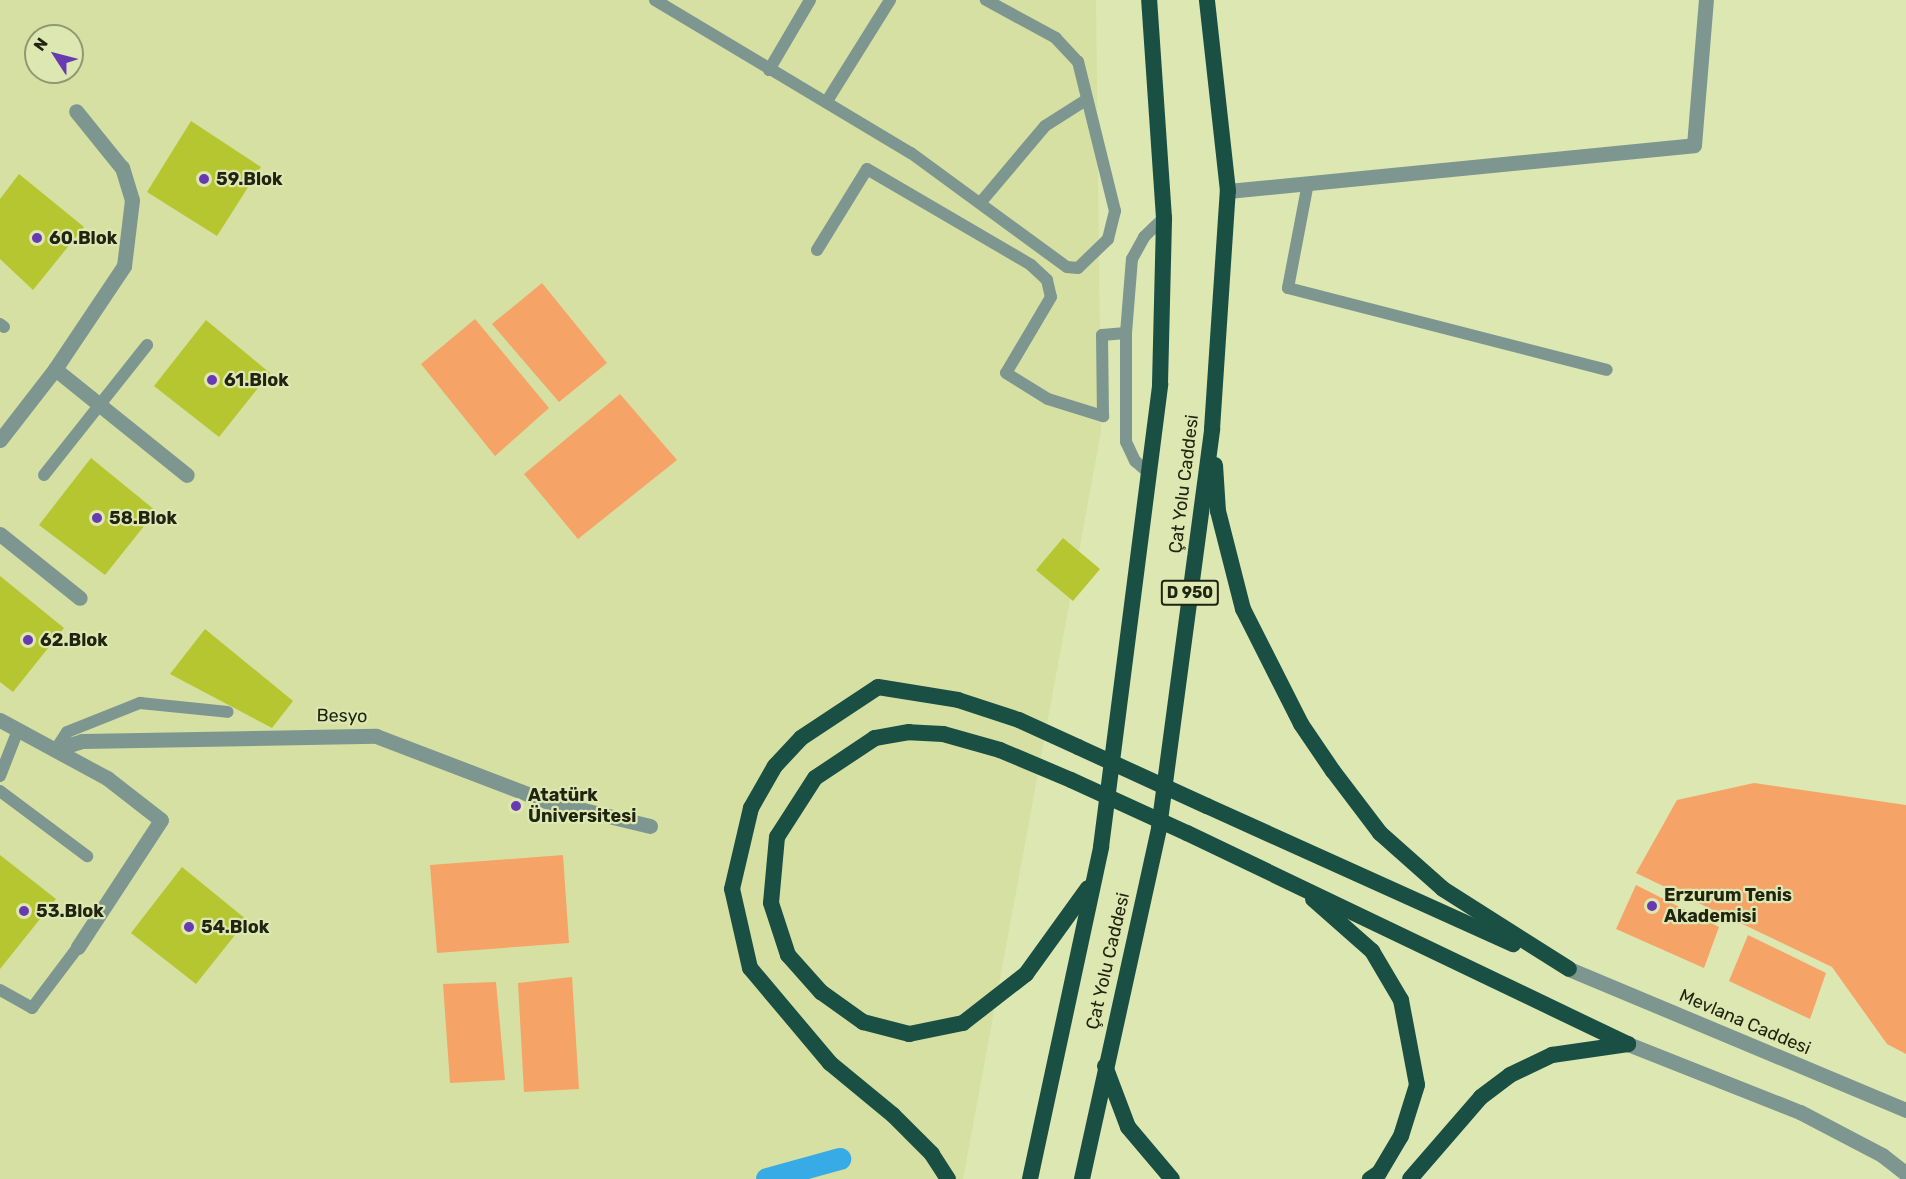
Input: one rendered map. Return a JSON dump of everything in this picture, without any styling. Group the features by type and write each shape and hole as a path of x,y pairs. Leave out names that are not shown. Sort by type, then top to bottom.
{"highway":[{"name":"Çat Yolu Caddesi","path":"1030,1179 1092,882 1120,710 1160,384 1164,218 1149,0"},
{"name":"Çat Yolu Caddesi","path":"1082,1179 1105,1065 1159,828 1212,429 1228,191 1207,0"},
{"path":"1212,429 1218,511 1243,609 1300,724 1388,840 1443,889 1569,969"},
{"path":"948,1179 932,1154 893,1115 830,1062 750,968 732,889 752,808 775,766 801,738 878,687 958,700 1019,720 1569,969"},
{"path":"1092,882 1026,974 963,1023 909,1034 863,1022 821,992 788,955 771,903 777,837 815,778 875,738 909,732 943,734 1000,750 1275,872 1628,1044"},
{"path":"1275,872 1329,911 1372,951 1401,1000 1417,1085 1401,1136 1379,1173 1370,1179"},
{"path":"1410,1179 1481,1097 1510,1075 1552,1055 1628,1044"},
{"path":"1105,1065 1128,1127 1172,1179"}],"street":[{"path":"1228,191 1694,145 1706,0"},
{"path":"0,440 55,369 124,266 132,200 122,168 75,111"},
{"path":"55,369 187,475"},
{"path":"0,534 80,598"},
{"path":"0,720 107,778 161,820 78,947"},
{"name":"Besyo","path":"56,749 82,741 376,736 546,801 650,826"},
{"name":"Mevlana Caddesi","path":"1569,969 1906,1110"},
{"path":"1628,1044 1800,1112 1882,1155 1906,1174"}],"lane":[{"path":"655,0 769,70 826,101 981,202 1067,267 1078,268 1090,260 1107,239 1115,212 1078,62 1066,45 986,0"},
{"path":"769,70 810,0"},
{"path":"826,101 890,0"},
{"path":"981,202 1045,126 1086,100"},
{"path":"817,250 867,169 1031,266 1047,280 1051,297 1006,373 1048,399 1103,416 1102,335 1126,333"},
{"path":"1308,183 1288,288 1606,370"},
{"path":"1149,473 1135,461 1126,442 1126,333 1132,259 1144,237 1164,218"},
{"path":"44,475 147,345"},
{"path":"56,749 67,732 140,703 228,712"},
{"path":"0,776 18,730"},
{"path":"0,791 87,856"},
{"path":"0,990 32,1008 78,947"}],"shaded area":[{"name":"Atatürk Üniversitesi","path":"0,0 1096,0 1101,432 963,1179 0,1179"},
{"path":"542,283 607,363 559,402 492,324"},
{"path":"475,319 549,408 495,456 421,364"},
{"path":"620,394 677,460 578,539 524,474"},
{"path":"1754,783 1906,805 1906,1054 1887,1044 1832,967 1636,873 1677,800"},
{"path":"563,855 569,943 437,953 430,865"},
{"name":"Erzurum Tenis Akademisi","path":"1636,885 1719,927 1704,968 1616,929"},
{"name":"Erzurum Tenis Akademisi","path":"1748,935 1826,973 1810,1019 1729,981"},
{"path":"572,977 579,1089 524,1092 518,983"},
{"path":"496,982 505,1080 450,1083 443,984"}],"building":[{"name":"59.Blok","path":"191,121 261,167 217,236 147,192"},
{"name":"60.Blok","path":"19,174 84,227 33,290 0,259 0,199"},
{"name":"61.Blok","path":"206,320 270,373 219,437 154,386"},
{"name":"58.Blok","path":"91,458 156,511 105,575 39,525"},
{"path":"1063,538 1100,569 1073,601 1036,570"},
{"name":"62.Blok","path":"0,576 64,628 13,692 0,682"},
{"path":"205,629 293,701 272,728 170,674"},
{"name":"53.Blok","path":"0,855 56,899 0,969"},
{"name":"54.Blok","path":"182,867 247,920 196,984 131,933"}],"waterway":[{"path":"767,1179 840,1159"}],"place":[{"name":"59.Blok","path":"204,179"},
{"name":"60.Blok","path":"37,238"},
{"name":"61.Blok","path":"212,380"},
{"name":"58.Blok","path":"97,518"},
{"name":"62.Blok","path":"28,640"},
{"name":"Atatürk Üniversitesi","path":"516,806"},
{"name":"Erzurum Tenis Akademisi","path":"1652,906"},
{"name":"53.Blok","path":"24,911"},
{"name":"54.Blok","path":"189,927"}]}
